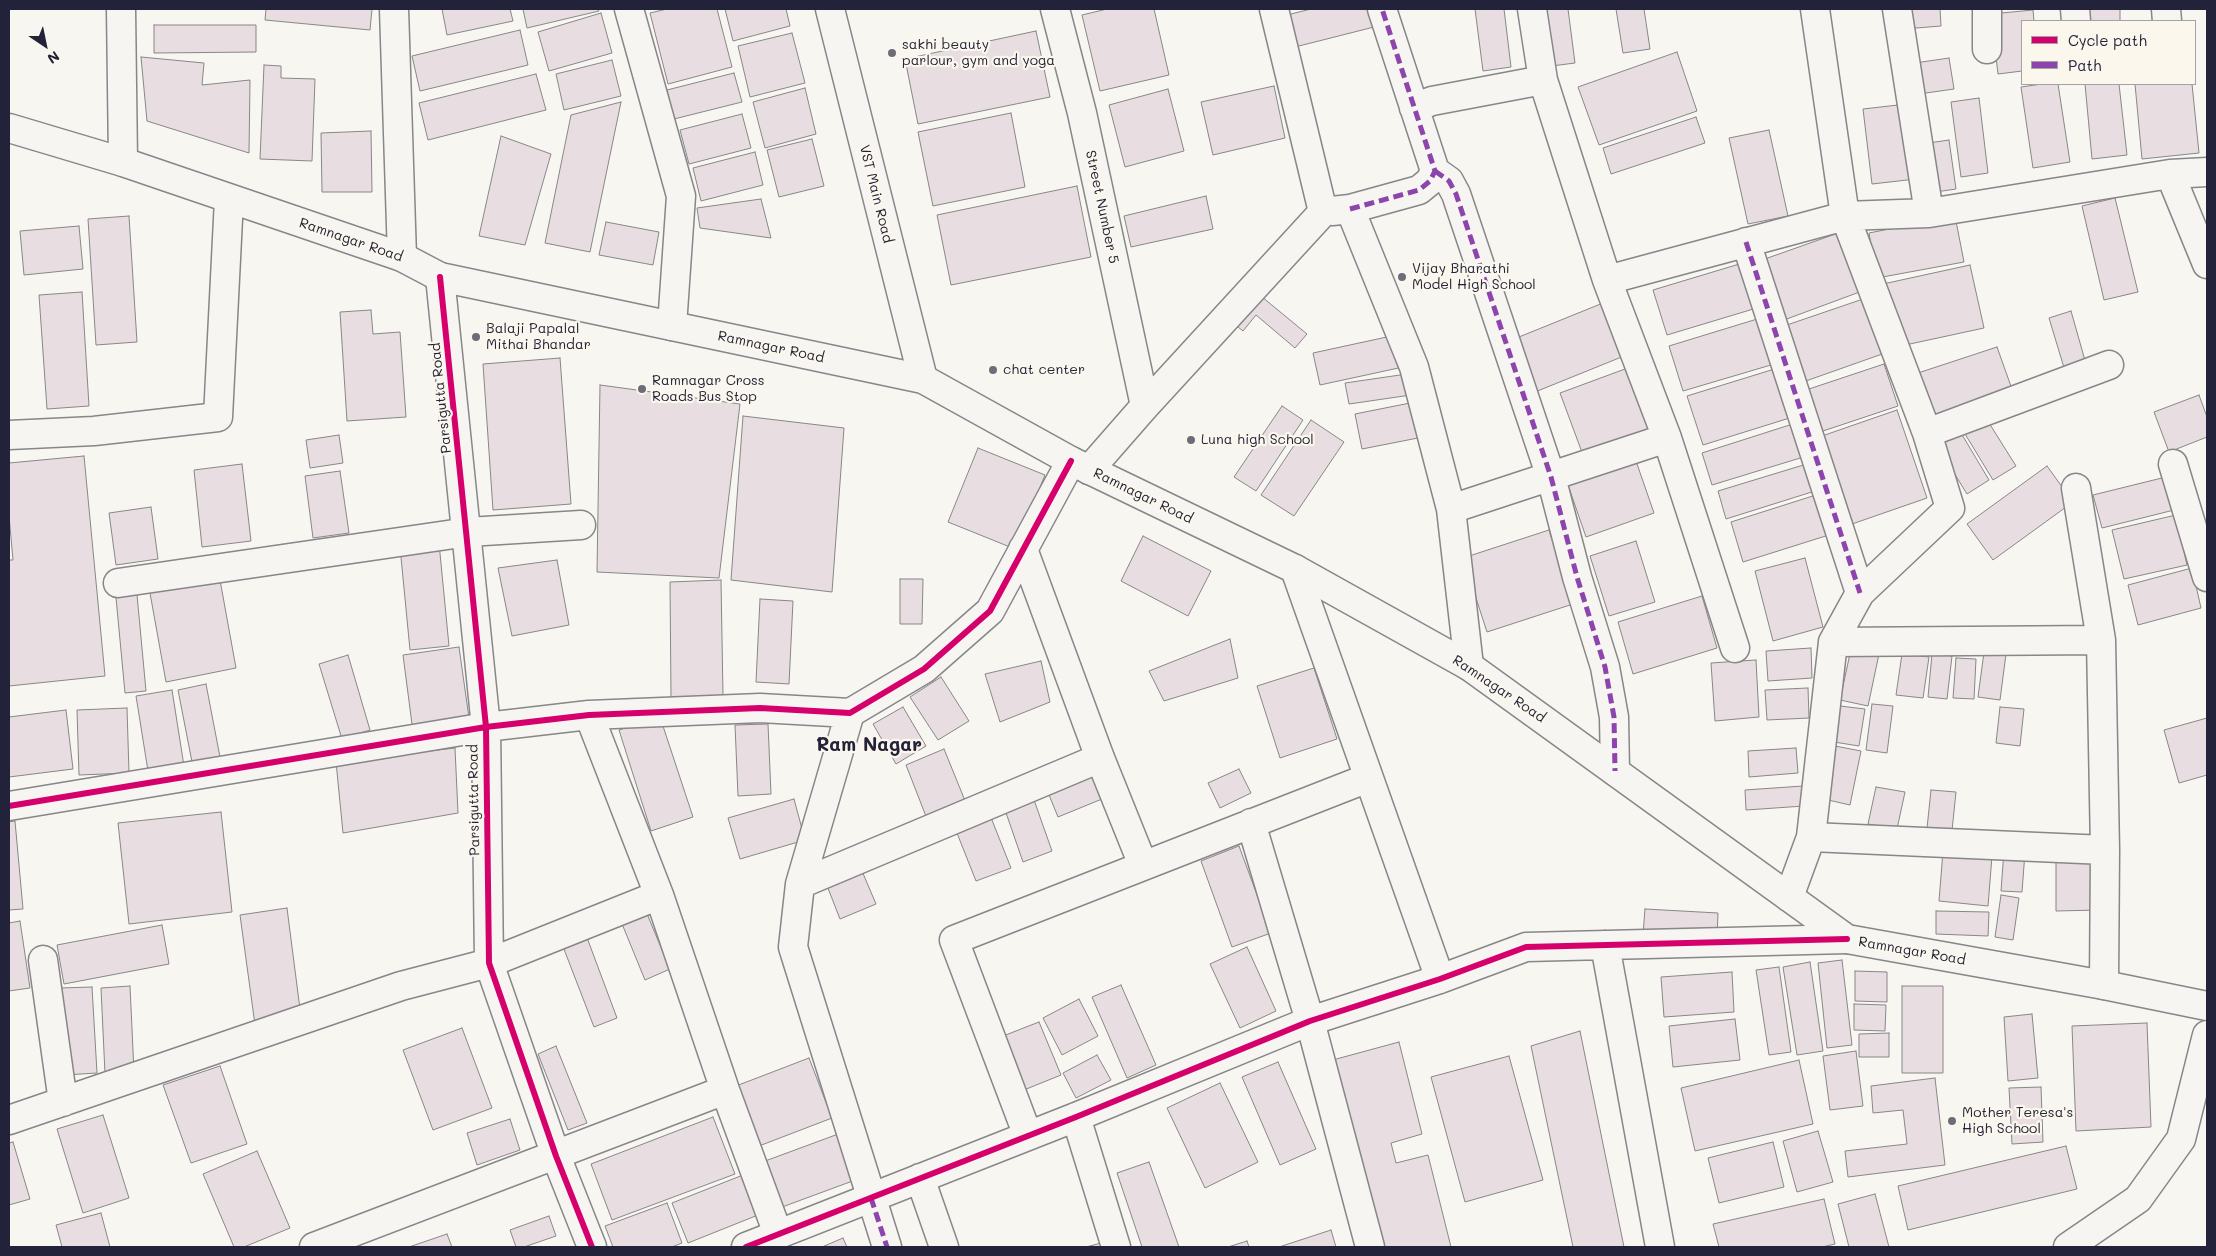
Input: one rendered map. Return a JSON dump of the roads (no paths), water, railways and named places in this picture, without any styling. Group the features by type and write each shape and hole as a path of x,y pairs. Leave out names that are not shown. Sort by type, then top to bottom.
{"street":[{"path":"121,9 123,162"},
{"path":"394,9 402,257"},
{"path":"628,9 681,196 672,326"},
{"name":"VST Main Road","path":"830,9 923,379"},
{"name":"Street Number 5","path":"1055,9 1082,113 1145,406"},
{"path":"1274,9 1323,212"},
{"path":"1382,9 1435,171 1449,181 1456,194 1551,476 1577,577 1605,667 1614,717 1615,771"},
{"path":"1532,9 1544,80 1607,280 1667,438 1735,648"},
{"path":"1789,897 1811,836 1833,642 1860,593 1950,508 1927,433 1845,216 1815,9"},
{"path":"1897,9 1929,214"},
{"path":"1986,49 1987,9"},
{"path":"1414,108 1432,101 1544,80"},
{"name":"Ramnagar Road","path":"9,128 123,162 402,257 440,277 923,379 1080,466 1295,570 1469,666 1847,939 2104,985 2207,1006"},
{"path":"9,806 486,727 589,715 760,708 850,713 924,669 990,611 1023,550 1080,466 1145,406 1323,212 1350,209 1419,190 1430,181 1435,171"},
{"path":"1607,280 1845,216 1929,214 2170,174 2207,172"},
{"path":"2170,174 2207,264"},
{"path":"9,435 94,431 218,417 229,199"},
{"path":"1350,209 1414,367 1451,509 1469,666"},
{"path":"1746,242 1860,593"},
{"name":"Parsigutta Road","path":"440,277 468,532 486,727 489,963 556,1156 592,1247"},
{"path":"1927,433 2109,365"},
{"path":"1451,509 1667,438"},
{"path":"2173,464 2207,577"},
{"path":"2076,488 2101,640 2105,850 2104,985"},
{"path":"118,583 468,532 581,525"},
{"path":"1023,550 1100,758 1143,865"},
{"path":"1295,570 1440,978"},
{"path":"1833,642 2101,640"},
{"path":"850,713 800,884 793,947 887,1247"},
{"path":"589,715 659,895 725,1090 760,1243 1310,1021 1526,947 1847,939"},
{"path":"800,884 1100,758"},
{"path":"1028,1136 954,940 1368,778"},
{"path":"1251,823 1310,1021 1370,1247"},
{"path":"1811,836 2105,850"},
{"path":"9,1120 401,986 489,963 659,895"},
{"path":"1605,945 1660,1247"},
{"path":"43,960 63,1102"},
{"path":"2068,1247 2138,1199 2181,1139 2207,1034"},
{"path":"314,1247 725,1090"},
{"path":"1076,1117 1116,1247"},
{"path":"920,1178 944,1247"}],"place":[{"name":"sakhi beauty parlour, gym and yoga","path":"892,53"},
{"name":"Vijay Bharathi Model High School","path":"1402,277"},
{"name":"Balaji Papalal Mithai Bhandar","path":"476,337"},
{"name":"chat center","path":"993,370"},
{"name":"Ramnagar Cross Roads Bus Stop","path":"642,389"},
{"name":"Luna high School","path":"1191,440"},
{"name":"Mother Teresa's High School","path":"1952,1121"}],"district":[{"name":"Ram Nagar","path":"869,745"}]}
